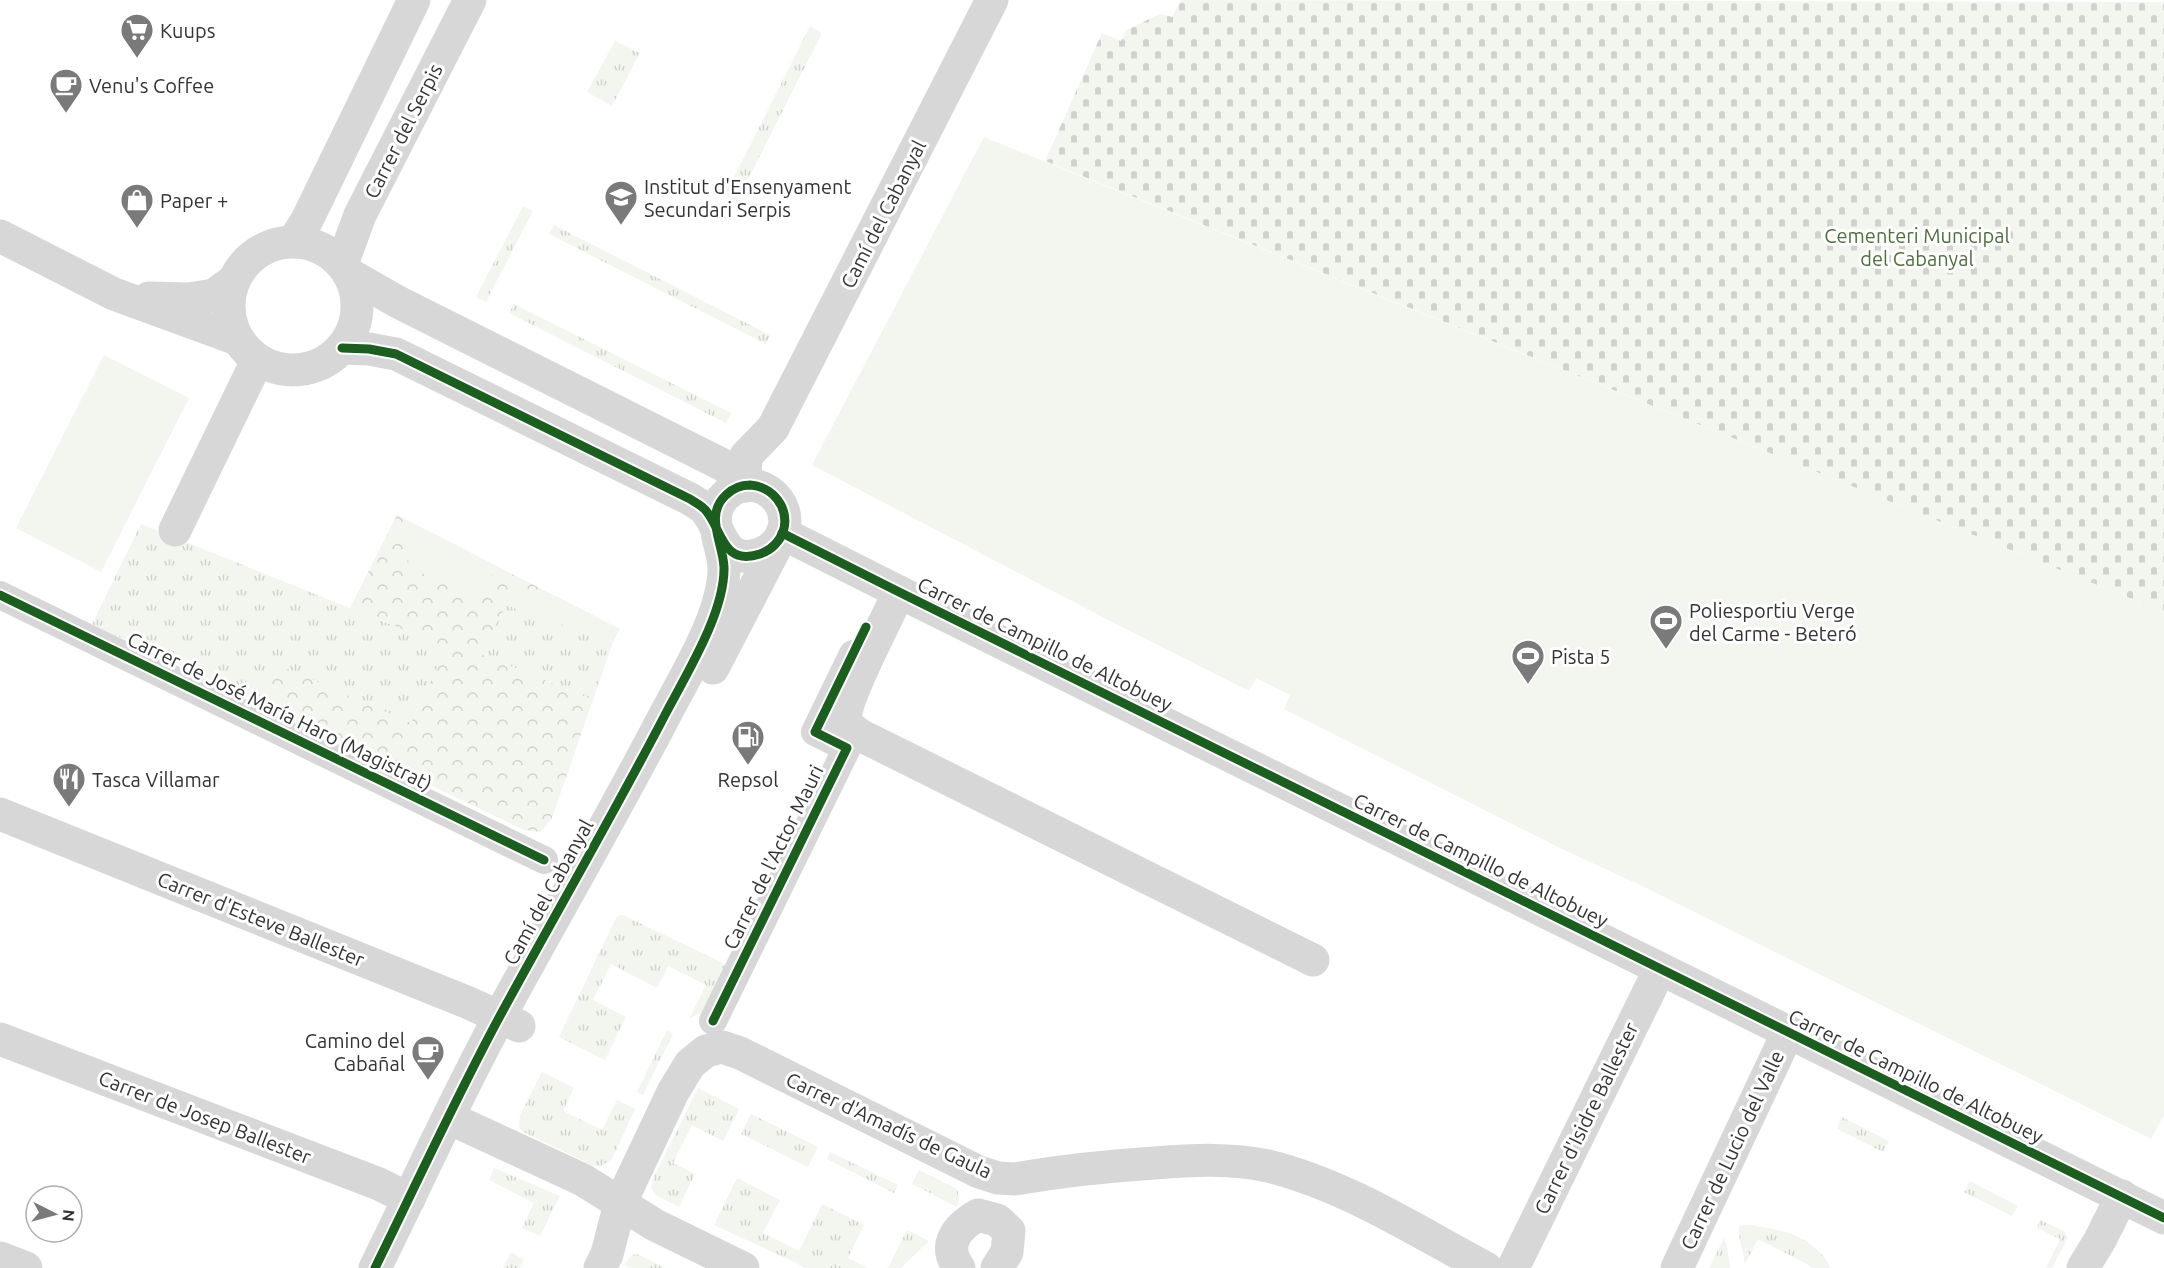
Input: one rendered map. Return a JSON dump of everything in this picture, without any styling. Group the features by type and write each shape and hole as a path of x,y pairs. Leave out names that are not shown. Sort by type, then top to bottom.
{"street":[{"path":"294,241 307,220 414,0"},
{"name":"Carrer del Serpis","path":"345,269 360,215 470,0"},
{"name":"Camí del Cabanyal","path":"738,469 773,428 992,0"},
{"path":"0,236 114,294 247,350 274,368 292,371 311,368 328,360 342,348 352,331 357,312 356,292 345,269"},
{"path":"247,350 230,322 228,302 232,282 242,265 257,252 275,244 294,241 321,248 345,269 398,302 738,469 776,497 785,520 781,536 768,550 758,555 747,556 736,553 720,540 709,514 690,499 396,354 369,349 342,348"},
{"path":"114,294 160,300 188,299 214,295 232,282"},
{"path":"175,530 247,350"},
{"name":"Camí del Cabanyal","path":"773,428 768,471 769,482 776,497"},
{"path":"715,528 717,507 730,491 738,469"},
{"name":"Camí del Cabanyal","path":"400,1268 460,1123 700,647 715,612 724,578 723,559 715,528"},
{"name":"Camí del Cabanyal","path":"510,1022 678,733 781,536"},
{"name":"Carrer de Campillo de Altobuey","path":"781,536 899,592 2164,1218"},
{"path":"899,592 851,695 846,719 851,728 860,735 1313,960"},
{"name":"Carrer de José María Haro (Magistrat)","path":"0,595 544,860"},
{"name":"Carrer de l'Actor Mauri","path":"600,1268 607,1254 621,1204 673,1092 709,1036 847,748 815,732 866,627"},
{"name":"Carrer d'Esteve Ballester","path":"0,814 469,1003 510,1022"},
{"name":"Carrer d'Isidre Ballester","path":"1513,1268 1660,969"},
{"name":"Carrer de Lucio del Valle","path":"1677,1268 1788,1032"},
{"name":"Carrer d'Amadís de Gaula","path":"709,1036 722,1047 740,1053 996,1180 1123,1165 1200,1160 1266,1166 1302,1176 1349,1195 1486,1268"},
{"name":"Carrer de Josep Ballester","path":"0,1038 379,1184 409,1199"},
{"path":"460,1123 583,1180 655,1225 743,1268"},
{"name":"Camí del Cabanyal","path":"375,1268 409,1199 460,1123"},
{"path":"996,1180 1008,1231 1007,1251 997,1268"},
{"path":"953,1250 996,1180"},
{"path":"2083,1268 2122,1196"},
{"path":"953,1250 978,1215 989,1216 997,1220 1008,1231"},
{"path":"0,1258 26,1268"},
{"path":"1010,1268 1028,1268"}],"green space":[{"name":"Cementeri Municipal del Cabanyal","path":"1181,0 2164,2 2164,612 1045,161 1102,33 1121,41 1126,30 1160,14 1172,17"},
{"path":"810,26 822,33 737,201 725,195"},
{"path":"615,41 640,53 612,106 587,92"},
{"name":"Poliesportiu Verge del Carme - Beteró","path":"984,137 2164,612 2164,1115 2151,1139 1640,885 1560,848 1284,709 1290,695 1256,678 1249,691 812,465"},
{"path":"523,206 533,211 486,302 476,297"},
{"path":"554,225 770,335 766,344 549,234"},
{"path":"514,304 731,413 726,423 509,313"},
{"path":"104,355 189,398 101,572 16,528"},
{"path":"397,515 620,629 613,642 506,605 481,654 593,700 552,818 541,832 524,830 261,704 281,666 411,723 447,647 350,608"},
{"path":"407,520 496,566 483,599 412,569 404,546"},
{"path":"141,524 447,647 411,723 281,666 261,704 92,624"},
{"path":"513,582 555,601 558,598 620,629 613,642 506,605"},
{"path":"506,605 613,642 593,700 471,651"},
{"path":"623,915 733,968 704,1013 689,1019 706,985 668,966 657,988 611,964 593,1000 626,1017 605,1060 559,1037 615,920 618,916"},
{"path":"667,1030 673,1034 643,1095 637,1092"},
{"path":"542,1072 574,1088 563,1111 602,1130 617,1100 635,1109 612,1159 601,1166 594,1166 519,1128 520,1115"},
{"path":"698,1088 739,1109 723,1141 692,1125 673,1163 695,1174 679,1207 655,1195 651,1187"},
{"path":"751,1114 818,1147 808,1167 741,1134"},
{"path":"1842,1117 1889,1141 1883,1152 1837,1129"},
{"path":"830,1152 898,1185 894,1193 827,1159"},
{"path":"494,1168 560,1196 540,1236 522,1228 534,1203 489,1180"},
{"path":"919,1170 957,1189 959,1198 957,1207 912,1184"},
{"path":"737,1178 780,1200 763,1233 799,1251 822,1204 864,1225 848,1258 867,1268 807,1268 714,1225"},
{"path":"1970,1181 2018,1206 2012,1216 1964,1192"},
{"path":"2040,1220 2064,1231 2068,1238 2052,1268 2046,1268 2060,1239 2037,1228"},
{"path":"1745,1225 1771,1228 1795,1235 1815,1248 1831,1268 1815,1268 1758,1239 1745,1264 1739,1227"},
{"path":"907,1230 929,1241 901,1268 888,1268"},
{"path":"1724,1238 1730,1268 1709,1268"},
{"path":"511,1252 524,1260 520,1268 503,1268"},
{"path":"637,1254 666,1268 630,1268 624,1265 632,1255"}],"cycle path":[{"path":"342,348 369,349 396,354 690,499 705,510 712,520 716,528 725,545 738,555 760,554 771,548 783,532 785,518 776,497 755,486 734,489 720,503 715,520 716,530 723,558 723,585 712,622 703,642 626,789 484,1045 375,1268"},
{"path":"782,533 2164,1218"},
{"path":"0,595 544,860"},
{"path":"713,1021 847,748 815,732 866,627"}],"place":[{"name":"Kuups","path":"137,59"},
{"name":"Venu's Coffee","path":"66,114"},
{"name":"Institut d'Ensenyament Secundari Serpis","path":"621,226"},
{"name":"Paper +","path":"137,229"},
{"name":"Poliesportiu Verge del Carme - Beteró","path":"1666,650"},
{"name":"Pista 5","path":"1528,685"},
{"name":"Repsol","path":"748,766"},
{"name":"Tasca Villamar","path":"69,808"},
{"name":"Camino del Cabañal","path":"428,1081"}]}
